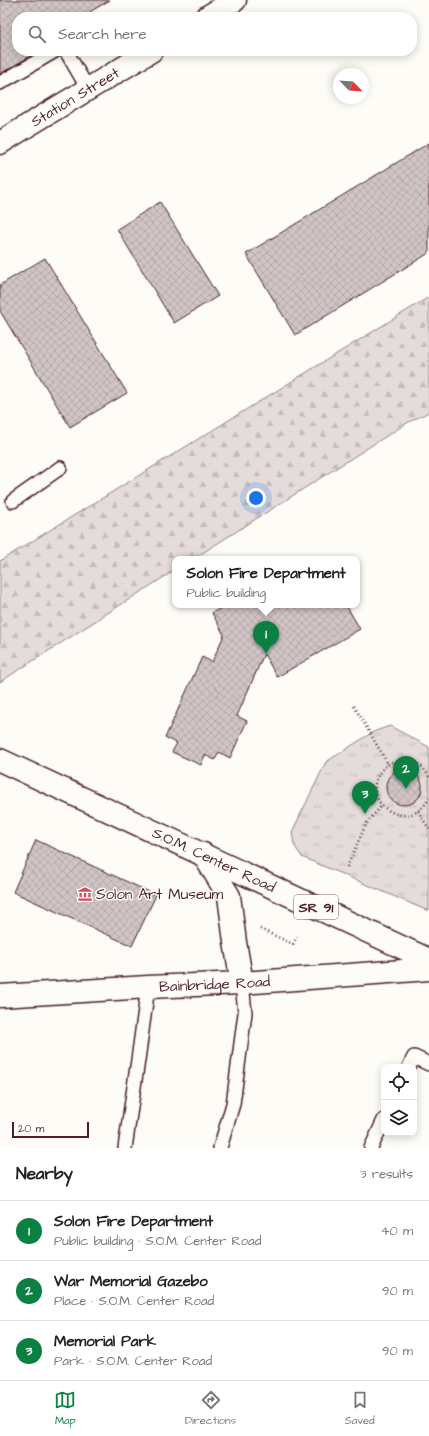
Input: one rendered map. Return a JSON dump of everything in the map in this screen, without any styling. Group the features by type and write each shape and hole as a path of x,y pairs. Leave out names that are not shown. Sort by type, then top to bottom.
{"street":[{"path":"215,12 235,0"},
{"name":"Station Street","path":"0,144 143,56"},
{"name":"S.O.M. Center Road","path":"0,760 429,960"},
{"path":"203,854 229,896 242,983"},
{"name":"Bainbridge Road","path":"0,996 242,983 429,969"}],"lane":[{"path":"0,83 46,56"},
{"path":"69,56 88,89"},
{"path":"13,501 60,468"},
{"path":"220,1148 232,1104 245,1013 242,983"},
{"path":"125,1148 148,987"},
{"path":"410,1064 414,1057 429,1064"},
{"path":"371,1148 381,1126"}],"path":[{"path":"354,706 388,764"},
{"path":"429,777 419,764 410,760 401,760 388,764 384,767 375,783 375,792 378,801 392,813 400,816 410,815 418,811 425,805 429,798"},
{"path":"347,867 366,824 382,805"},
{"path":"418,811 429,829"},
{"path":"260,929 293,944 297,937"}],"green space":[{"path":"429,297 429,412 407,423 198,556 172,556 172,572 0,682 0,561"},
{"path":"390,726 429,747 429,910 302,857 294,845 292,832 326,762 373,732"}],"building":[{"path":"0,0 110,0 90,12 12,12 12,56 31,56 0,74"},
{"path":"429,143 429,253 295,335 246,254"},
{"path":"160,202 218,296 174,323 117,229"},
{"path":"45,258 127,393 70,427 0,311 0,285"},
{"path":"221,608 348,608 360,629 277,677 264,654 237,716 247,721 230,758 219,752 215,760 205,755 201,765 172,752 177,743 165,738 202,657 212,662 224,635 212,613"},
{"path":"404,769 414,772 419,777 422,787 419,797 414,802 404,805 394,802 389,797 386,787 389,777 394,772"},
{"name":"Solon Art Museum","path":"36,840 156,895 132,946 13,892"}],"place":[{"name":"Solon Fire Department","path":"266,654"},
{"name":"War Memorial Gazebo","path":"406,789"},
{"name":"Memorial Park","path":"365,814"},
{"name":"Solon Art Museum","path":"85,894"}]}
